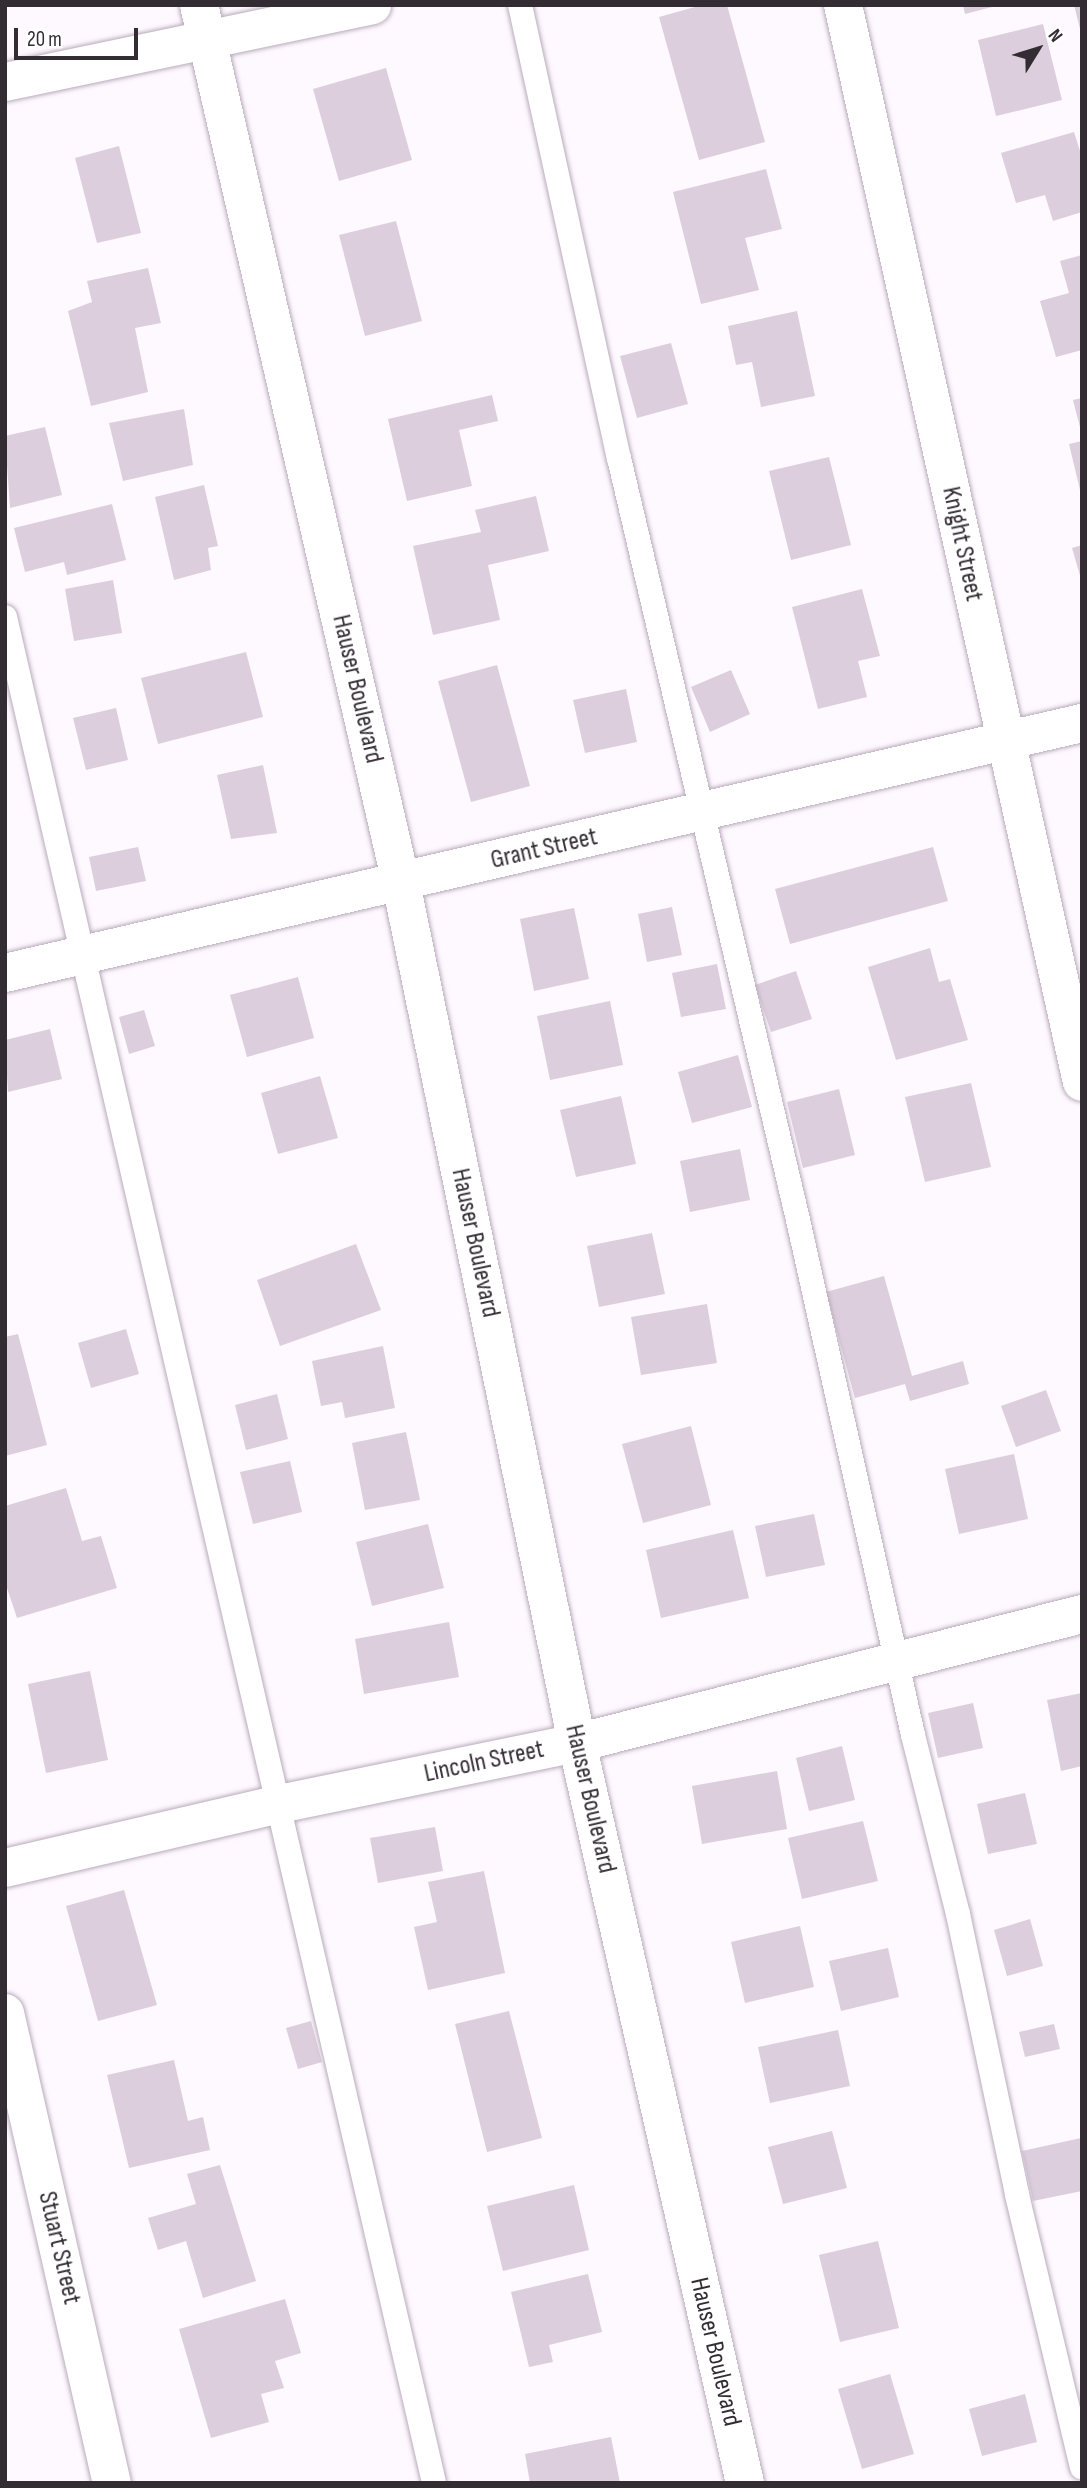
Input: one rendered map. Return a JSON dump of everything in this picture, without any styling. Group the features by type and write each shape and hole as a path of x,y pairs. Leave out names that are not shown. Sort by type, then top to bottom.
{"street":[{"name":"Hauser Boulevard","path":"199,5 401,883 576,1743 746,2483"},
{"path":"5,82 208,43 372,5"},
{"name":"Knight Street","path":"842,5 1082,1082"},
{"name":"Grant Street","path":"5,973 1082,723"},
{"name":"Lincoln Street","path":"5,1868 279,1804 576,1743 1082,1614"},
{"name":"Stuart Street","path":"5,2013 112,2483"}],"lane":[{"path":"520,5 701,812 958,1914 1017,2195 1082,2467"},
{"path":"5,617 80,956 279,1804 434,2483"}],"building":[{"path":"702,5 727,5 765,142 699,160 659,17"},
{"path":"963,5 996,5 996,6 965,14"},
{"path":"1074,5 1082,5 1081,33"},
{"path":"1043,24 1062,100 996,116 978,40"},
{"path":"386,68 412,160 339,181 313,89"},
{"path":"1074,132 1082,157 1082,212 1053,221 1045,195 1016,203 1001,153"},
{"path":"119,146 141,233 97,243 75,158"},
{"path":"766,169 782,229 745,238 759,290 701,304 673,192"},
{"path":"396,221 422,321 365,336 339,235"},
{"path":"1082,255 1082,350 1056,357 1040,301 1069,293 1060,261"},
{"path":"148,268 161,323 135,328 148,392 91,406 68,311 92,302 87,281"},
{"path":"797,311 815,396 761,407 752,362 736,365 728,326"},
{"path":"671,343 688,404 637,418 620,356"},
{"path":"492,395 498,421 459,430 472,486 407,501 388,419"},
{"path":"1082,398 1082,431 1081,431 1073,400"},
{"path":"184,409 193,465 123,481 109,423"},
{"path":"45,427 62,495 10,508 5,436"},
{"path":"1082,441 1082,494 1081,494 1069,444"},
{"path":"829,457 851,545 791,560 769,471"},
{"path":"204,485 218,546 208,548 211,570 174,580 155,497"},
{"path":"536,496 549,551 488,565 500,620 433,635 413,546 481,532 475,510"},
{"path":"112,504 126,560 67,575 64,562 25,572 14,528"},
{"path":"1082,545 1082,579 1081,579 1072,548"},
{"path":"113,580 122,633 74,641 65,589"},
{"path":"862,589 880,656 858,661 867,697 818,709 792,607"},
{"path":"246,652 263,717 158,744 141,678"},
{"path":"497,665 530,786 471,802 438,681"},
{"path":"731,670 750,714 710,732 691,687"},
{"path":"626,689 637,742 585,753 573,700"},
{"path":"116,708 128,760 86,770 73,718"},
{"path":"263,765 277,833 231,839 217,775"},
{"path":"138,847 146,881 96,891 89,857"},
{"path":"933,847 948,901 790,944 775,889"},
{"path":"672,907 682,955 647,962 638,914"},
{"path":"574,908 589,979 534,991 520,919"},
{"path":"930,948 939,982 950,979 968,1040 896,1060 868,967"},
{"path":"717,964 726,1009 681,1017 672,973"},
{"path":"796,971 812,1019 771,1032 755,985"},
{"path":"298,977 314,1038 247,1057 230,995"},
{"path":"610,1001 623,1065 550,1080 537,1016"},
{"path":"144,1010 155,1046 129,1054 119,1017"},
{"path":"50,1029 62,1079 8,1092 5,1040"},
{"path":"738,1055 752,1107 692,1123 678,1072"},
{"path":"320,1076 338,1138 278,1154 261,1093"},
{"path":"971,1083 991,1167 925,1182 905,1097"},
{"path":"839,1089 855,1155 803,1168 787,1102"},
{"path":"621,1096 636,1164 576,1177 560,1110"},
{"path":"740,1149 750,1200 690,1212 680,1161"},
{"path":"652,1233 665,1294 599,1307 587,1246"},
{"path":"356,1244 381,1310 280,1346 257,1280"},
{"path":"884,1276 912,1376 963,1361 969,1384 910,1401 905,1384 855,1398 826,1292"},
{"path":"707,1304 717,1363 641,1375 631,1317"},
{"path":"126,1329 139,1374 91,1388 78,1343"},
{"path":"18,1334 47,1445 5,1456 5,1337"},
{"path":"383,1346 395,1408 345,1418 342,1402 321,1406 312,1361"},
{"path":"1046,1390 1061,1431 1016,1447 1001,1406"},
{"path":"277,1394 288,1439 246,1450 235,1405"},
{"path":"691,1426 711,1505 643,1523 622,1444"},
{"path":"406,1432 420,1500 365,1510 352,1443"},
{"path":"1014,1454 1028,1519 959,1534 945,1469"},
{"path":"290,1461 302,1512 253,1524 240,1472"},
{"path":"66,1488 82,1541 101,1536 117,1588 17,1618 5,1582 5,1506"},
{"path":"814,1514 825,1565 766,1577 755,1526"},
{"path":"428,1524 444,1588 372,1606 356,1542"},
{"path":"733,1530 749,1598 661,1618 646,1550"},
{"path":"449,1622 459,1677 364,1694 355,1639"},
{"path":"90,1671 108,1760 46,1773 28,1684"},
{"path":"1082,1693 1082,1766 1061,1771 1047,1700"},
{"path":"973,1703 983,1748 938,1758 928,1713"},
{"path":"842,1746 855,1800 809,1811 796,1758"},
{"path":"777,1771 787,1829 702,1844 692,1786"},
{"path":"1025,1793 1037,1844 988,1854 977,1804"},
{"path":"863,1821 878,1881 802,1899 788,1838"},
{"path":"435,1827 443,1871 378,1883 370,1838"},
{"path":"484,1871 505,1973 428,1990 414,1927 437,1922 428,1882"},
{"path":"124,1890 157,2005 98,2021 66,1906"},
{"path":"1030,1919 1043,1966 1007,1976 994,1930"},
{"path":"800,1926 814,1987 745,2003 731,1942"},
{"path":"888,1948 899,1997 841,2011 829,1961"},
{"path":"509,2011 542,2138 487,2152 455,2024"},
{"path":"311,2021 322,2062 298,2069 286,2028"},
{"path":"1054,2024 1060,2049 1025,2057 1019,2032"},
{"path":"838,2030 850,2086 770,2103 758,2047"},
{"path":"174,2060 188,2121 203,2117 210,2150 129,2168 107,2075"},
{"path":"832,2131 847,2188 783,2204 768,2147"},
{"path":"1081,2138 1082,2191 1033,2201 1022,2151"},
{"path":"220,2165 256,2281 203,2298 186,2241 158,2250 148,2218 196,2204 187,2174"},
{"path":"574,2185 589,2250 503,2271 487,2206"},
{"path":"878,2241 899,2328 840,2342 819,2255"},
{"path":"588,2274 602,2332 549,2345 553,2362 529,2367 511,2292"},
{"path":"285,2299 301,2353 275,2361 284,2388 261,2394 269,2422 211,2438 179,2329"},
{"path":"890,2374 914,2454 862,2469 838,2389"},
{"path":"1025,2394 1037,2442 982,2456 969,2409"},
{"path":"611,2437 620,2483 530,2483 525,2454"}]}
